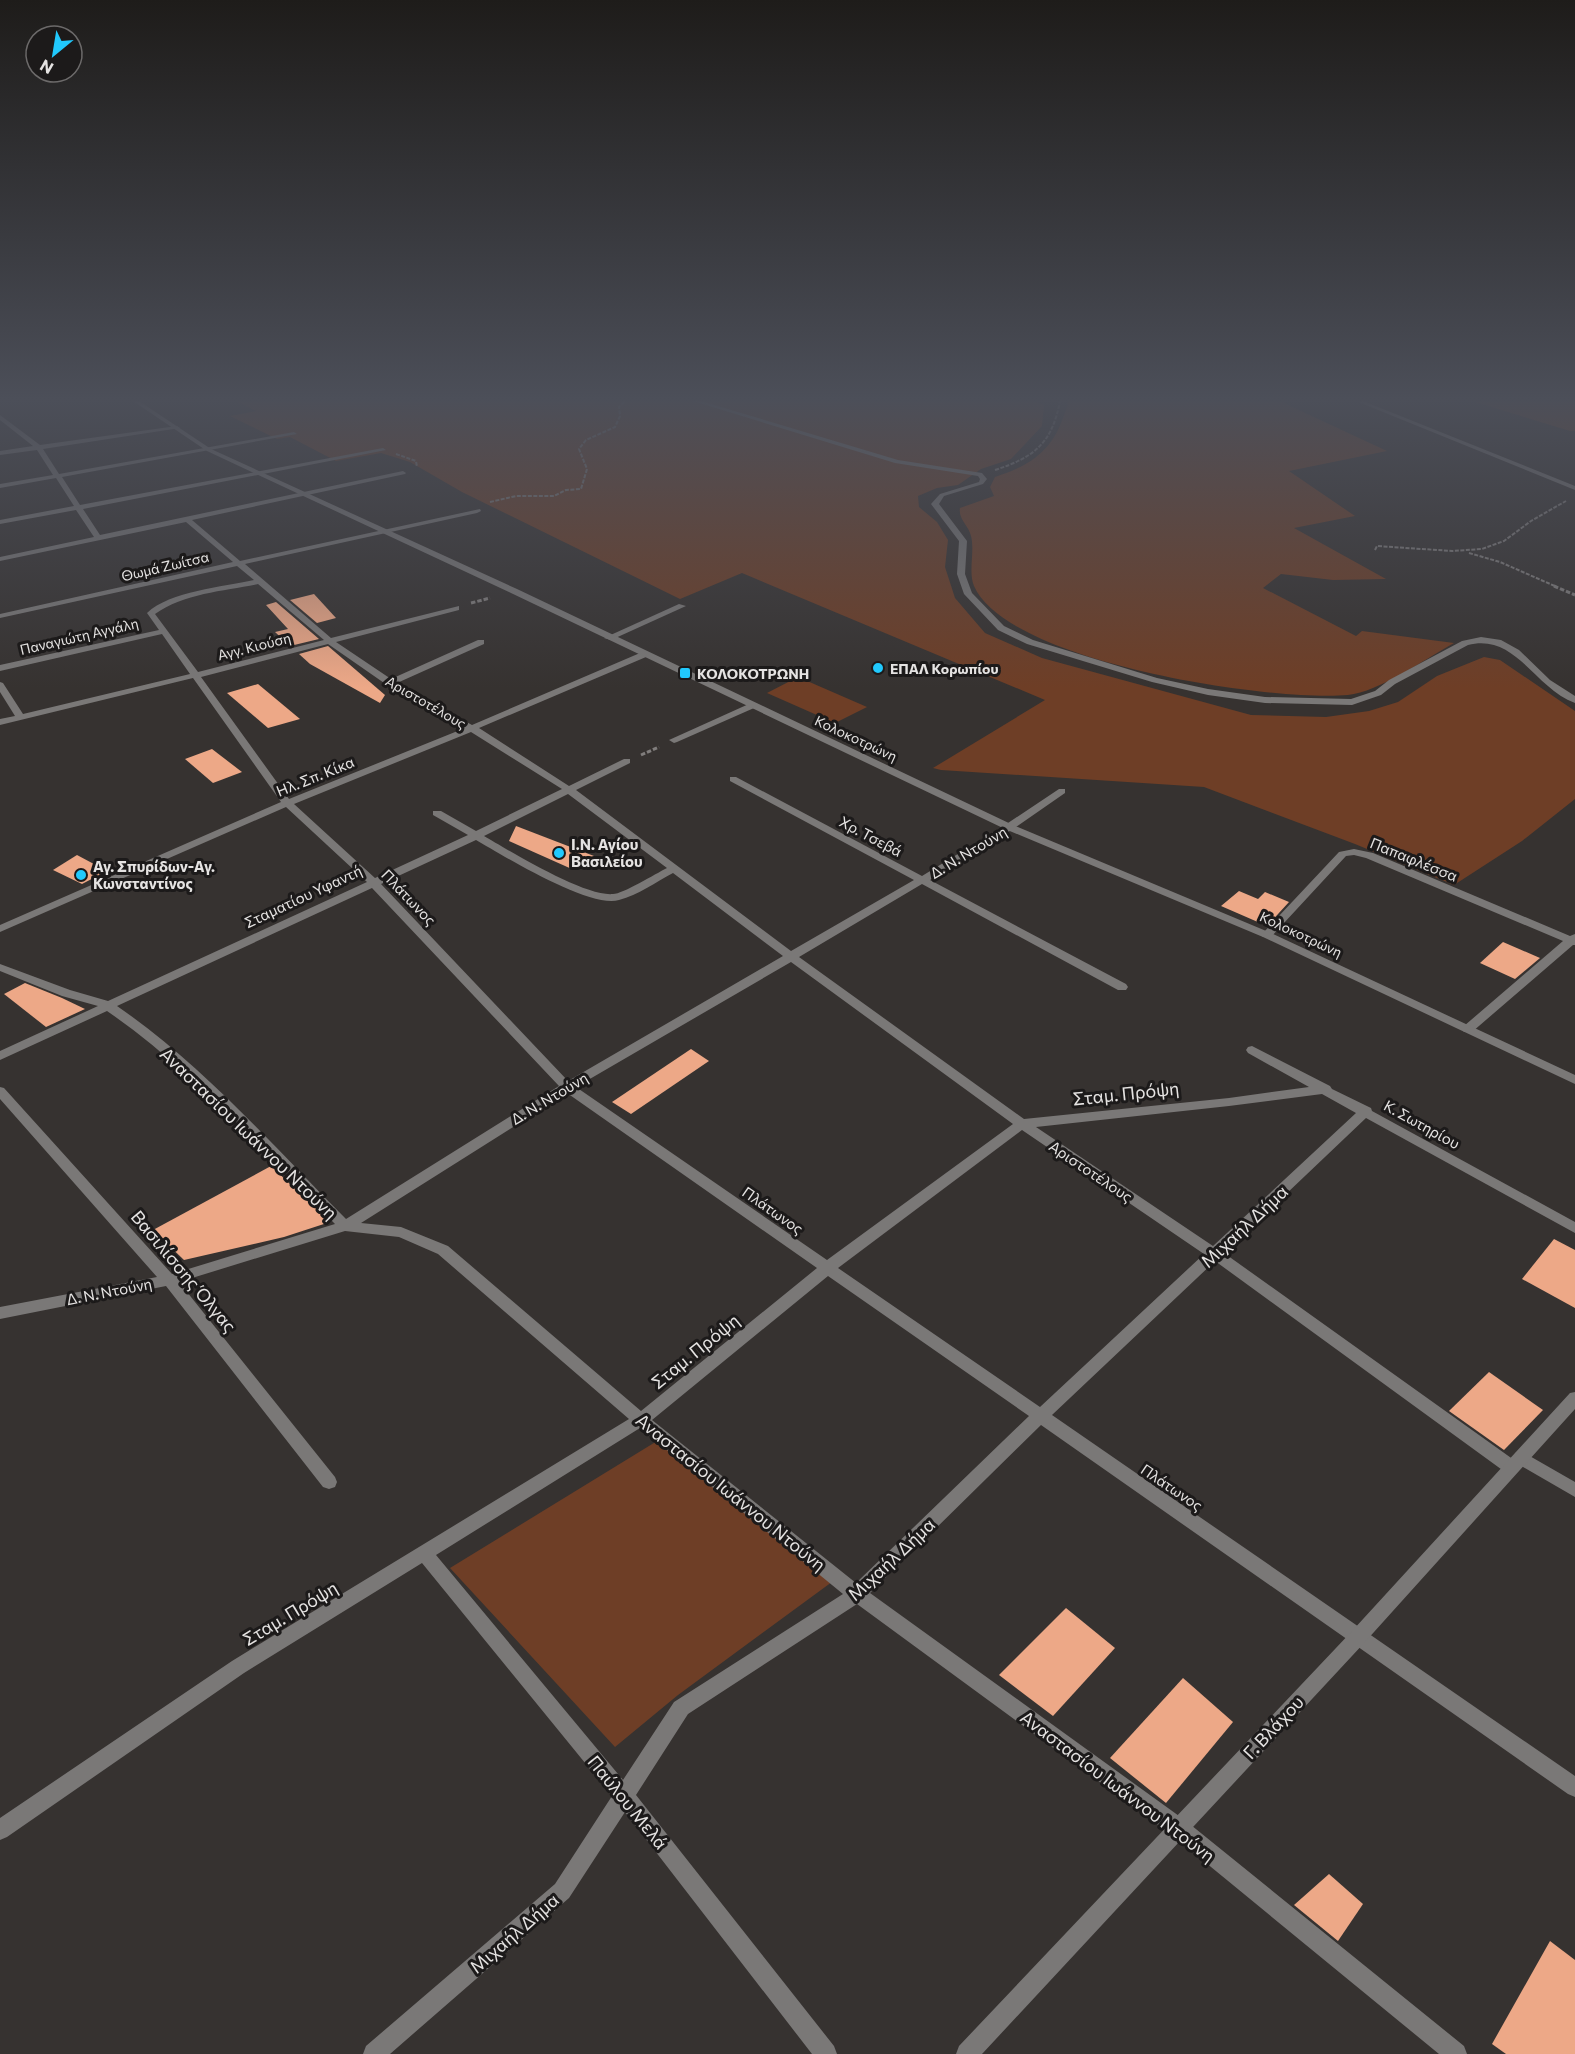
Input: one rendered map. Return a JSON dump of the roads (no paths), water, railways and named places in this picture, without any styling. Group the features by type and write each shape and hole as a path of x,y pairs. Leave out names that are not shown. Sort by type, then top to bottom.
{"street":[{"path":"72,497 99,539"},
{"path":"0,522 134,497"},
{"path":"0,559 295,497"},
{"name":"Κολοκοτρώνη","path":"308,497 514,591 643,655 1009,827 1267,935 1575,1080"},
{"path":"941,497 935,504 963,541 961,574 968,594 1001,628 1030,642 1098,664 1208,692 1264,700 1352,702 1378,693 1392,682 1466,643 1481,639 1498,642 1516,652 1548,682 1575,700"},
{"name":"Θωμά Ζωίτσα","path":"0,616 477,511"},
{"name":"Αριστοτέλους","path":"188,520 330,641 390,682 472,728 568,789 789,955 1022,1124 1516,1462 1575,1490"},
{"name":"Πλάτωνος","path":"261,581 158,606 151,613 287,803 373,882 567,1087 1575,1787"},
{"path":"608,638 682,606"},
{"name":"Αγγ. Κιούση","path":"0,722 197,675 456,608"},
{"name":"Παναγιώτη Αγγάλη","path":"0,668 165,631"},
{"path":"390,682 481,642"},
{"name":"Ηλ. Σπ. Κίκα","path":"0,929 287,803 643,655"},
{"path":"0,685 20,717"},
{"path":"674,740 751,706"},
{"name":"Σταματίου Υφαντή","path":"0,1056 477,835 627,761"},
{"name":"Χρ. Τσεβά","path":"732,779 1122,987"},
{"name":"Δ. Ν. Ντούνη","path":"0,1313 169,1280 345,1226 567,1087 789,955 922,880 1009,827 1062,791"},
{"path":"436,813 535,868 591,895 606,899 616,898 675,868"},
{"name":"Παπαφλέσσα","path":"1267,935 1343,854 1354,852 1369,855 1574,940"},
{"path":"1468,1029 1574,940"},
{"name":"Αναστασίου Ιωάννου Ντούνη","path":"3,970 107,1005 139,1027 200,1080 345,1226 401,1232 443,1250 662,1438 856,1594 1179,1828 1456,2054"},
{"name":"Κ. Σωτηρίου","path":"1252,1050 1575,1228"},
{"name":"Σταμ. Πρόψη","path":"0,1830 238,1667 642,1419 827,1268 1022,1124 1229,1102 1326,1089"},
{"name":"Βασιλίσσης Όλγας","path":"0,1091 169,1280 329,1482"},
{"name":"Μιχαήλ Δήμα","path":"374,2054 562,1892 681,1708 856,1594 1040,1416 1366,1111"},
{"name":"Γ. Βλάχου","path":"968,2054 1359,1635 1575,1398"},
{"name":"Παύλου Μελά","path":"425,1554 625,1797 826,2054"}],"place":[{"name":"ΕΠΑΛ Κορωπίου","path":"878,668"},
{"name":"ΚΟΛΟΚΟΤΡΩΝΗ","path":"685,673"},
{"name":"Ι.Ν. Αγίου Βασιλείου","path":"559,853"},
{"name":"Αγ. Σπυρίδων-Αγ. Κωνσταντίνος","path":"81,875"}]}
